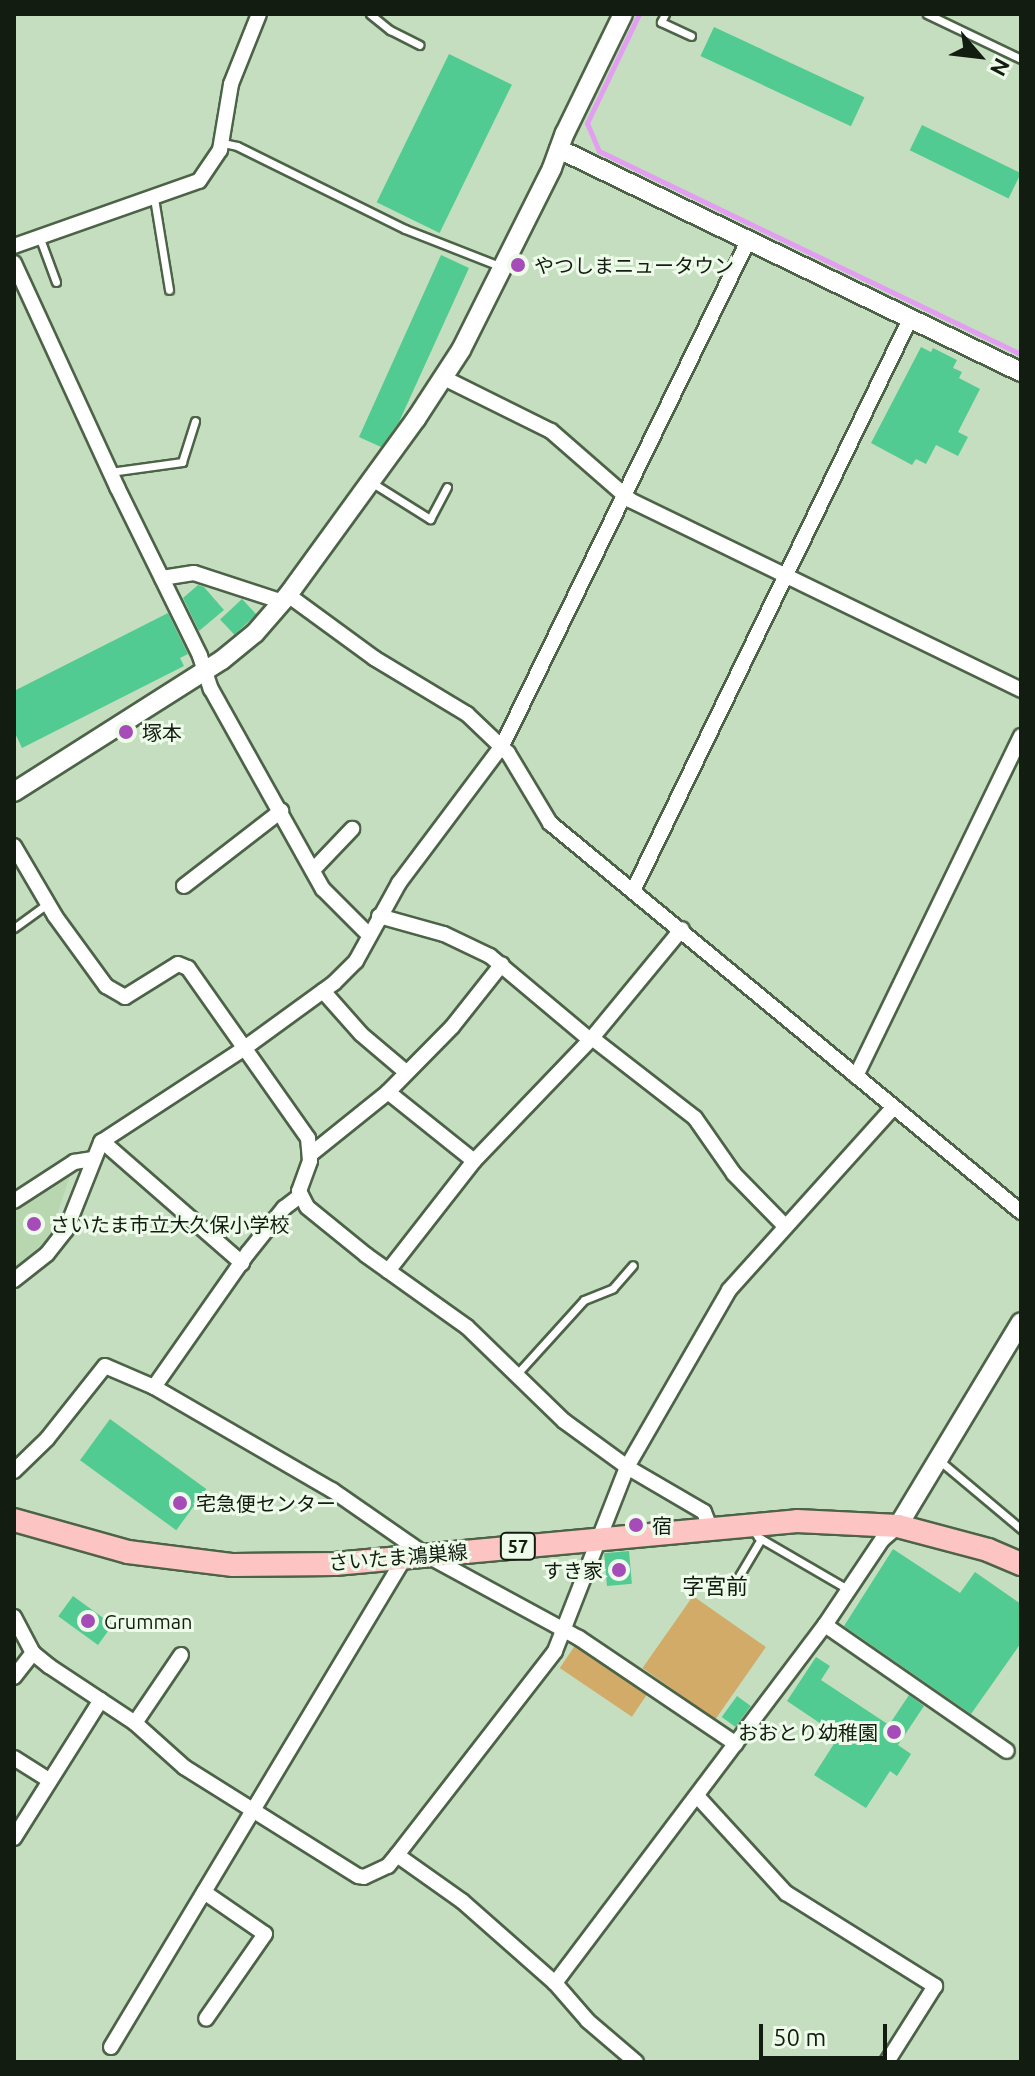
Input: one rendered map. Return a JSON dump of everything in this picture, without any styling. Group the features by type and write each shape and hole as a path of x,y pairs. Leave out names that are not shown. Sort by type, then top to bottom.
{"main road":[{"name":"さいたま鴻巣線","path":"14,1520 105,1547 207,1563 311,1566 710,1528 756,1532 797,1521 898,1526 988,1550 1021,1564"}],"street":[{"path":"14,246 199,181 223,143 231,84 259,14"},
{"path":"14,792 205,672 246,641 285,598 444,378 503,268 623,14"},
{"path":"559,149 1021,372"},
{"path":"14,1280 62,1236 102,1141 246,1047 352,967 399,883 502,746 748,241"},
{"path":"14,263 110,472 251,764 328,895 369,935"},
{"path":"633,891 910,319"},
{"path":"444,378 551,431 623,496 1021,690"},
{"path":"162,578 194,573 285,598 374,658 461,709 502,746 550,823 1021,1212"},
{"path":"856,1076 1021,736"},
{"path":"184,886 281,811"},
{"path":"313,870 352,829"},
{"path":"14,846 47,904 106,986 125,997 178,964 188,968 305,1133 311,1154"},
{"path":"379,916 444,934 502,964 591,1039 695,1118 734,1174 784,1225"},
{"path":"388,1271 474,1161 591,1039 682,929"},
{"path":"502,964 452,1027 388,1092 311,1154 300,1186 300,1196 307,1207 388,1271 467,1327 556,1415 627,1467 704,1512 710,1528"},
{"path":"323,991 361,1034 406,1072"},
{"path":"388,1092 474,1161"},
{"path":"14,1617 33,1653 135,1723 184,1767 361,1877 388,1866 544,1667 565,1631 627,1467 729,1290 784,1225 894,1107"},
{"path":"102,1141 242,1263"},
{"path":"14,1201 77,1160 93,1159"},
{"path":"154,1387 284,1208 300,1196"},
{"path":"555,1983 825,1625 882,1540 898,1526 1021,1322"},
{"path":"14,1471 47,1439 105,1366 115,1367 321,1484 415,1556 565,1631 736,1744"},
{"path":"111,2047 252,1809 415,1556"},
{"path":"825,1625 1007,1751"},
{"path":"14,1677 33,1653"},
{"path":"135,1723 181,1655"},
{"path":"14,1838 101,1700"},
{"path":"14,1758 49,1780"},
{"path":"697,1796 786,1893 935,1986 887,2062"},
{"path":"397,1855 462,1901 555,1983 588,2021 636,2062"},
{"path":"204,1892 265,1934 206,2019"}],"lane":[{"path":"370,14 390,30 419,45"},
{"path":"665,14 661,22 691,36"},
{"path":"927,14 1021,59"},
{"path":"223,143 237,146 405,229 503,268"},
{"path":"154,198 169,290"},
{"path":"39,236 56,282"},
{"path":"110,472 182,462 195,421"},
{"path":"371,482 430,519 447,487"},
{"path":"14,928 47,904"},
{"path":"516,1375 584,1300 613,1288 633,1265"},
{"path":"938,1460 1021,1529"},
{"path":"739,1576 756,1532 849,1590"}],"shaded area":[{"name":"さいたま市立大久保小学校","path":"73,1167 48,1242 14,1269 14,1206"},
{"path":"693,1596 766,1647 715,1719 643,1668"},
{"path":"576,1644 648,1693 632,1717 560,1668"}],"building":[{"path":"714,27 864,97 851,126 700,56"},
{"path":"449,54 512,85 440,233 377,202"},
{"path":"922,125 1021,173 1009,198 910,150"},
{"path":"441,255 469,268 399,422 381,447 359,437"},
{"path":"921,347 931,352 933,348 957,360 953,368 962,372 959,378 980,389 958,432 968,437 958,456 936,445 926,464 916,459 912,465 871,443"},
{"path":"198,585 204,587 224,610 199,631 183,598"},
{"path":"242,599 256,614 234,635 220,619"},
{"path":"168,613 188,654 180,658 184,666 22,748 14,731 14,691"},
{"path":"110,1419 206,1489 176,1530 80,1460"},
{"path":"893,1549 960,1593 975,1572 1021,1604 1021,1643 971,1714 844,1626"},
{"path":"629,1551 632,1584 607,1586 604,1553"},
{"path":"73,1596 113,1625 98,1645 58,1616"},
{"path":"816,1657 830,1666 821,1680 889,1725 909,1695 924,1706 898,1745 911,1754 897,1776 890,1771 866,1808 814,1775 839,1736 787,1701"},
{"path":"737,1696 751,1706 735,1727 722,1717"}],"waterway":[{"path":"639,14 587,123 599,151 1021,354"}],"place":[{"name":"やつしまニュータウン","path":"518,265"},
{"name":"塚本","path":"126,732"},
{"name":"さいたま市立大久保小学校","path":"34,1224"},
{"name":"宅急便センター","path":"180,1503"},
{"name":"宿","path":"636,1525"},
{"name":"すき家","path":"619,1570"},
{"name":"Grumman","path":"88,1621"},
{"name":"おおとり幼稚園","path":"894,1732"}],"district":[{"name":"字宮前","path":"715,1586"}]}
